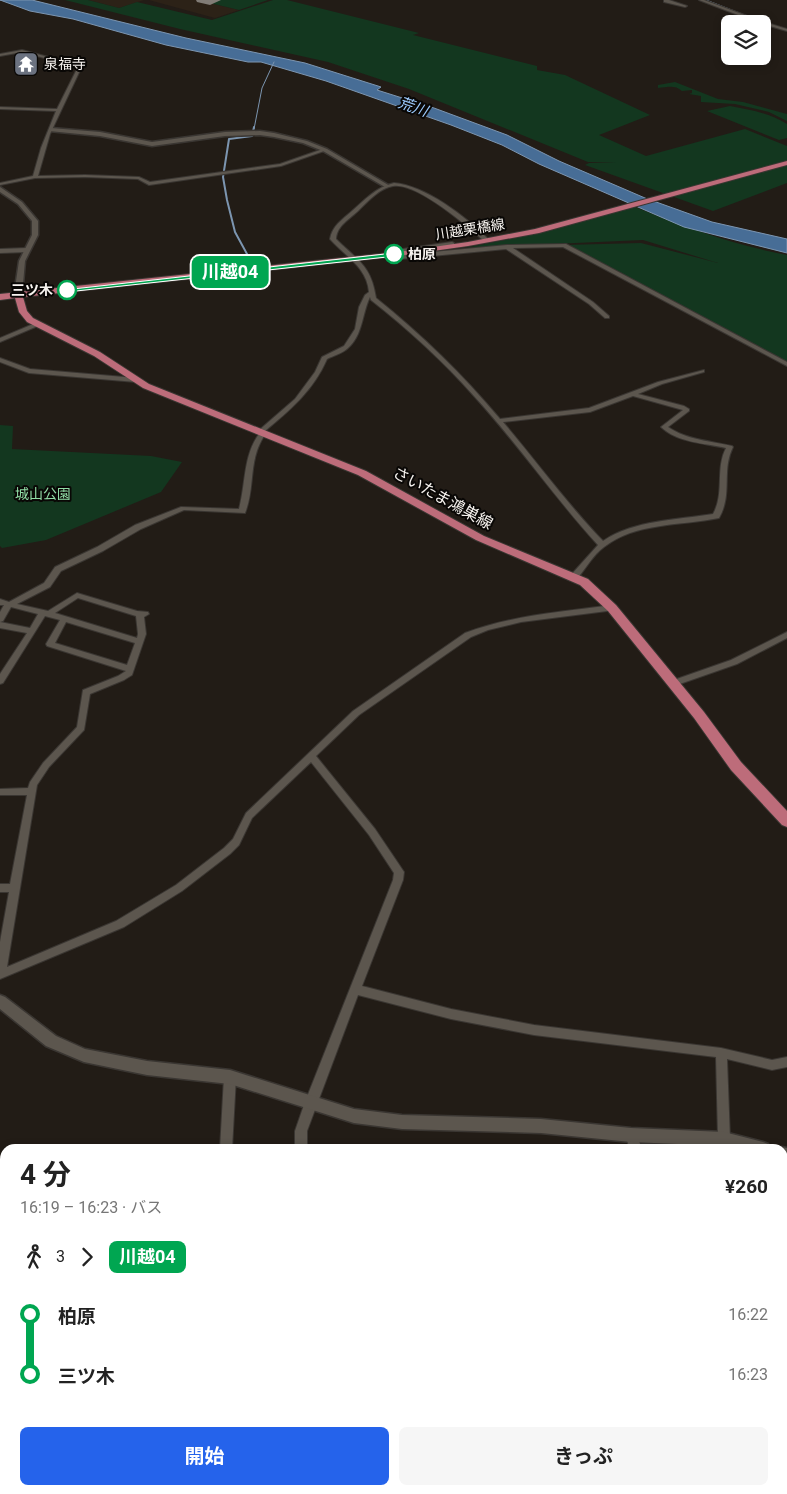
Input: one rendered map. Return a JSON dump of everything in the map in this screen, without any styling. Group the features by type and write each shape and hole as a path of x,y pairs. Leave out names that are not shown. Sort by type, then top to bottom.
{"main road":[{"name":"川越栗橋線","path":"0,297 506,242 787,163"},
{"name":"さいたま鴻巣線","path":"18,296 22,312 38,324 98,354 136,380 159,392 362,473 480,538 574,577 594,590 612,608 674,683 736,766 787,821"}],"street":[{"path":"667,0 665,1 685,6"},
{"path":"701,0 787,30"},
{"path":"40,50 43,55"},
{"path":"0,55 22,51 80,66 58,110 38,161 35,176"},
{"path":"0,108 58,110"},
{"path":"51,130 100,134 152,144 225,134 260,133 291,139 325,150 387,186"},
{"path":"0,184 35,176 93,176 139,178 149,184 281,166 325,150"},
{"path":"496,248 452,211 418,191 401,184 387,186 363,202 335,228 333,239 354,258 371,283 373,300 405,324 448,365 499,421 574,515 602,545"},
{"path":"0,189 20,203 35,222 35,235 26,250 20,270 18,296"},
{"path":"506,242 592,303 607,317"},
{"path":"452,244 398,252 398,254 400,257 496,248 506,242 564,245 787,364"},
{"path":"0,251 26,250"},
{"path":"4,604 47,585 58,569 100,549 138,527 183,508 242,511 248,487 249,463 261,433 296,400 318,372 324,358 346,347 358,329 362,307 368,295 372,293"},
{"path":"0,340 38,324"},
{"path":"0,360 28,371 136,380"},
{"path":"499,421 590,410 660,383 702,371"},
{"path":"574,577 602,545 618,535 668,523 686,522 716,516 721,509 725,484 724,460 730,447 694,439 668,430 664,427 687,410 633,394"},
{"path":"0,681 32,631 46,614 77,595 142,614 142,634 129,673 86,692 81,728 38,775 32,791 1,964 1,973 120,924 179,888 227,852 236,842 249,816 356,713 468,635 483,629 520,620 612,608"},
{"path":"4,604 140,641"},
{"path":"0,620 4,604"},
{"path":"64,619 50,644 130,669"},
{"path":"0,625 32,631"},
{"path":"674,683 734,662 787,635"},
{"path":"302,1144 301,1131 311,1102 398,880 399,872 372,832 311,756"},
{"path":"0,792 32,791"},
{"path":"0,888 15,888"},
{"path":"355,989 452,1014 534,1030 720,1054 772,1065 787,1062"},
{"path":"0,1001 51,1041 84,1055 147,1068 230,1077 354,1116 402,1122 541,1126 634,1142 724,1139 744,1144"},
{"path":"720,1054 724,1139"},
{"path":"226,1144 230,1077"}],"shaded area":[{"path":"88,0 144,0 119,8"},
{"path":"149,0 198,0 239,10 215,18"}],"green space":[{"path":"65,0 88,0 119,8 137,2 212,20 273,0 287,0 419,33 413,35 537,66 537,70 565,75 650,115 599,135 646,156 745,129 787,146 787,183 713,211 585,165 589,163 616,162 588,162 409,89 328,62 180,29"},
{"path":"219,0 268,0 239,10 210,3"},
{"path":"675,82 718,99 743,102 787,114 787,121 769,112 735,104 701,102 701,96 689,94 692,93 692,90 682,91 671,87 658,88 658,85"},
{"path":"730,106 780,120 787,124 787,138 779,140 707,111"},
{"path":"635,207 710,235 787,255 787,364 564,245 641,243 718,263 643,240 465,248 539,233"},
{"name":"城山公園","path":"0,425 13,426 12,449 151,456 182,462 161,492 46,540 2,548 0,546"}],"water":[{"name":"荒川","path":"0,0 32,0 186,38 305,63 378,86 381,87 377,90 434,108 507,135 559,161 645,198 712,222 787,239 787,253 684,227 539,164 502,145 326,81 261,62 248,62 166,45 73,19 30,11"}],"waterway":[{"path":"706,0 745,15"},
{"path":"254,129 262,88 274,62"},
{"path":"253,265 235,232 223,177 229,139 252,136 254,127"}],"taxiway":[{"path":"201,0 210,2 216,0"}],"bus line":[{"name":"川越04","path":"67,290 394,254"}],"place":[{"name":"泉福寺","path":"26,64"},
{"name":"柏原","path":"394,254"},
{"name":"三ツ木","path":"67,290"}]}
